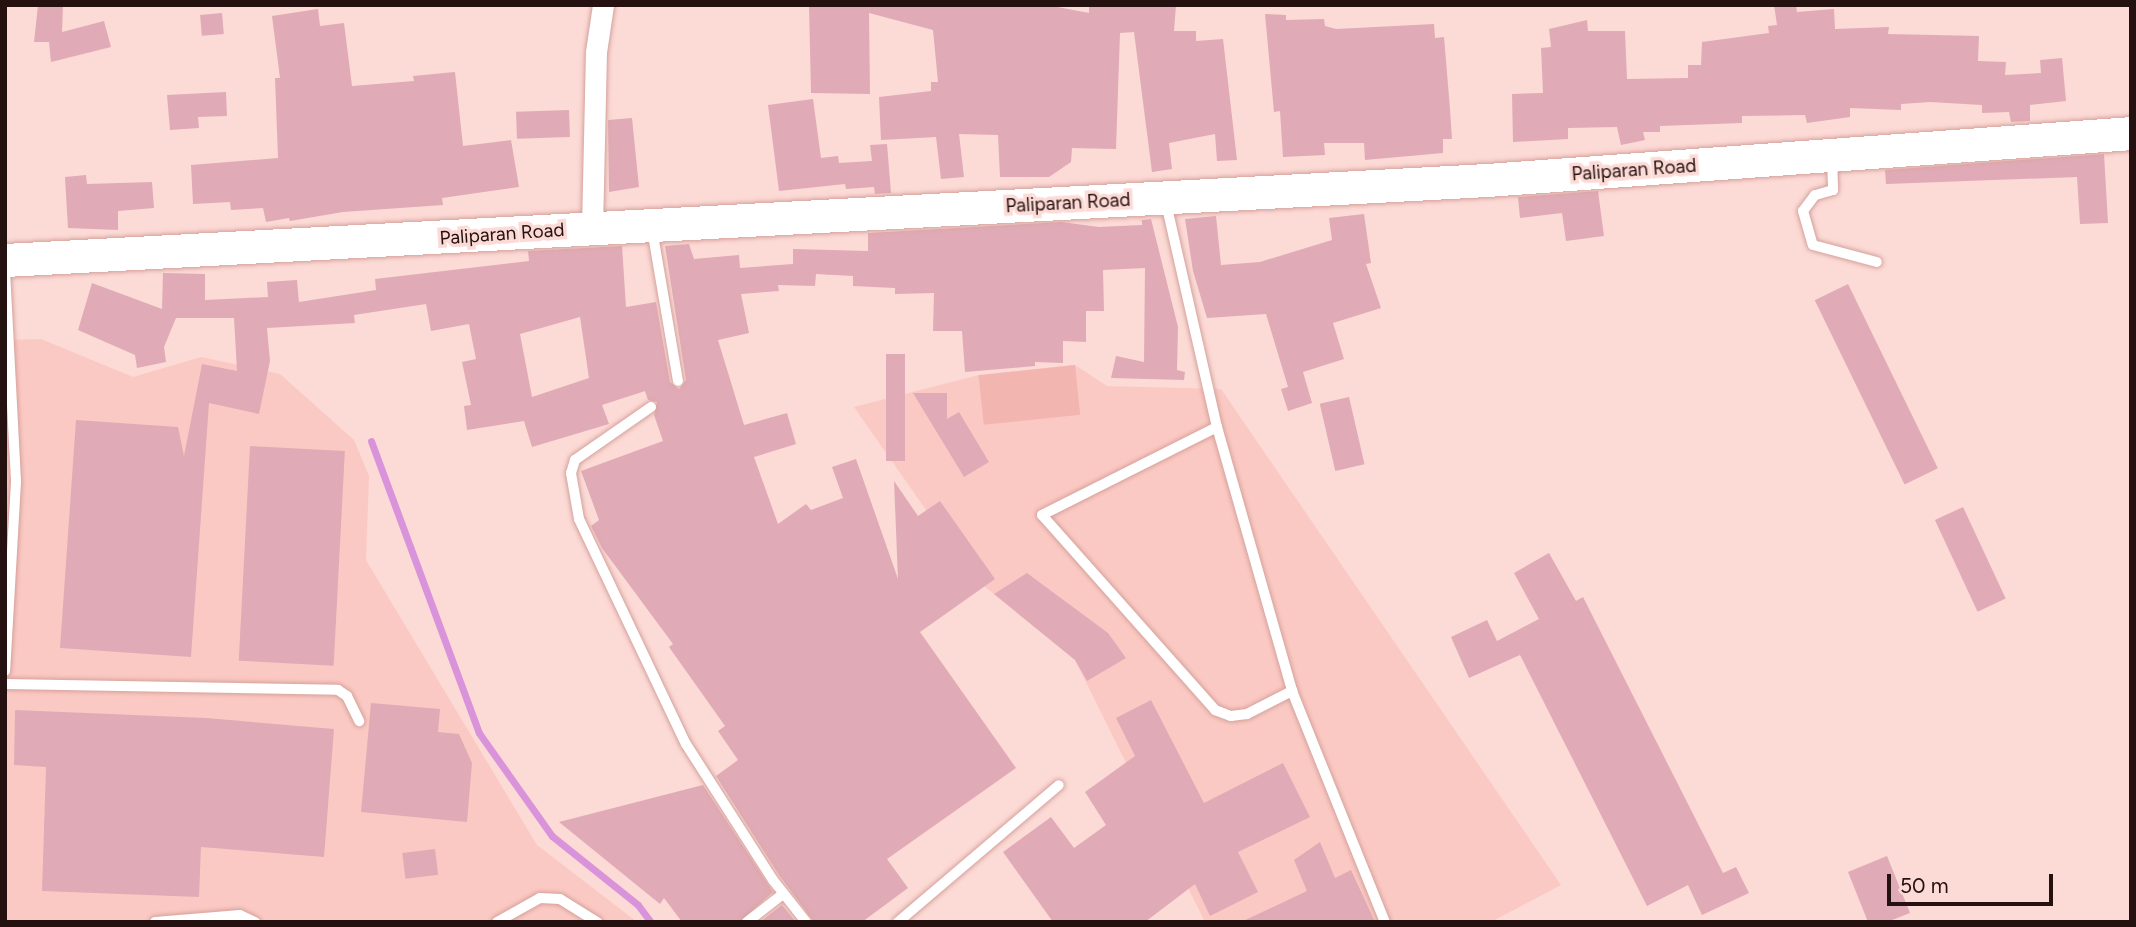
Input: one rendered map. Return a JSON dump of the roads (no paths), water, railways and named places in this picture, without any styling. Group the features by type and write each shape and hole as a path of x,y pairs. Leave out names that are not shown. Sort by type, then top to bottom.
{"main road":[{"name":"Paliparan Road","path":"5,260 1164,198 1832,156 2131,133"}],"street":[{"path":"592,228 596,52 603,5"}],"lane":[{"path":"1832,156 1833,190 1815,195 1803,211 1813,245 1877,262"},
{"path":"1164,198 1217,427 1292,691 1385,922"},
{"path":"651,225 678,381"},
{"path":"5,271 16,482 5,671"},
{"path":"651,407 575,460 571,472 576,510 686,744 783,894 806,922"},
{"path":"1217,427 1042,515 1215,710 1231,716 1247,714 1292,691"},
{"path":"5,684 338,690 347,696 359,721"},
{"path":"898,922 1059,785"},
{"path":"747,922 783,894"},
{"path":"497,922 540,898 560,899 597,922"},
{"path":"155,922 240,915 254,922"}],"waterway":[{"path":"371,441 479,733 552,836 638,905 651,922"}]}
